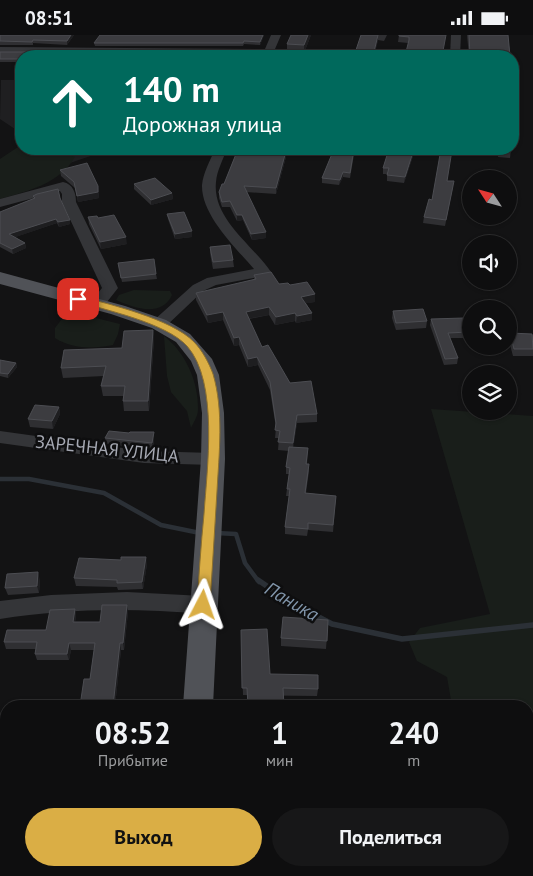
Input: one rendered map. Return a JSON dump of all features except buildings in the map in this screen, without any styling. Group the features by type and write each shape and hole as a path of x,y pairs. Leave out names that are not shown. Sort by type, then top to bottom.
{"main road":[{"path":"0,278 97,304 159,324 176,333 190,344 201,359 208,375 213,413 213,459 198,700"}],"street":[{"path":"270,50 276,35"},
{"path":"455,50 456,35"},
{"path":"0,50 15,50"},
{"path":"159,324 198,287 212,281 264,272 212,205 208,188 220,155"},
{"path":"0,203 63,186 69,193 69,202 110,288 97,304"},
{"name":"ЗАРЕЧНАЯ УЛИЦА","path":"0,437 144,457 213,459"},
{"path":"0,610 74,601 145,600 203,605"}],"shaded area":[{"path":"1,80 15,80 15,129 0,119"},
{"path":"15,149 15,155 70,155 75,157 52,180 32,189 0,199 0,159"},
{"path":"53,155 93,155 67,164"},
{"path":"134,290 170,291 172,295 161,307 154,309 139,308 116,300 119,295"},
{"path":"68,311 120,324 113,345 83,347 68,344 55,338 55,328"},
{"path":"164,336 184,359 196,389 198,410 191,428 187,411 171,392 167,376"},
{"path":"431,409 462,411 462,420 517,420 517,415 533,416 533,700 451,700 447,677 417,661 409,642 420,628 490,614"}],"waterway":[{"name":"Паника","path":"0,479 29,479 104,493 161,525 200,533"},
{"name":"Паника","path":"216,533 236,534 245,563 259,582"},
{"name":"Паника","path":"258,580 290,602 332,624 402,639 533,625"}],"route":[{"path":"78,299 139,317 159,324 176,333 190,344 201,359 208,375 213,413 213,459 203,605"}]}
